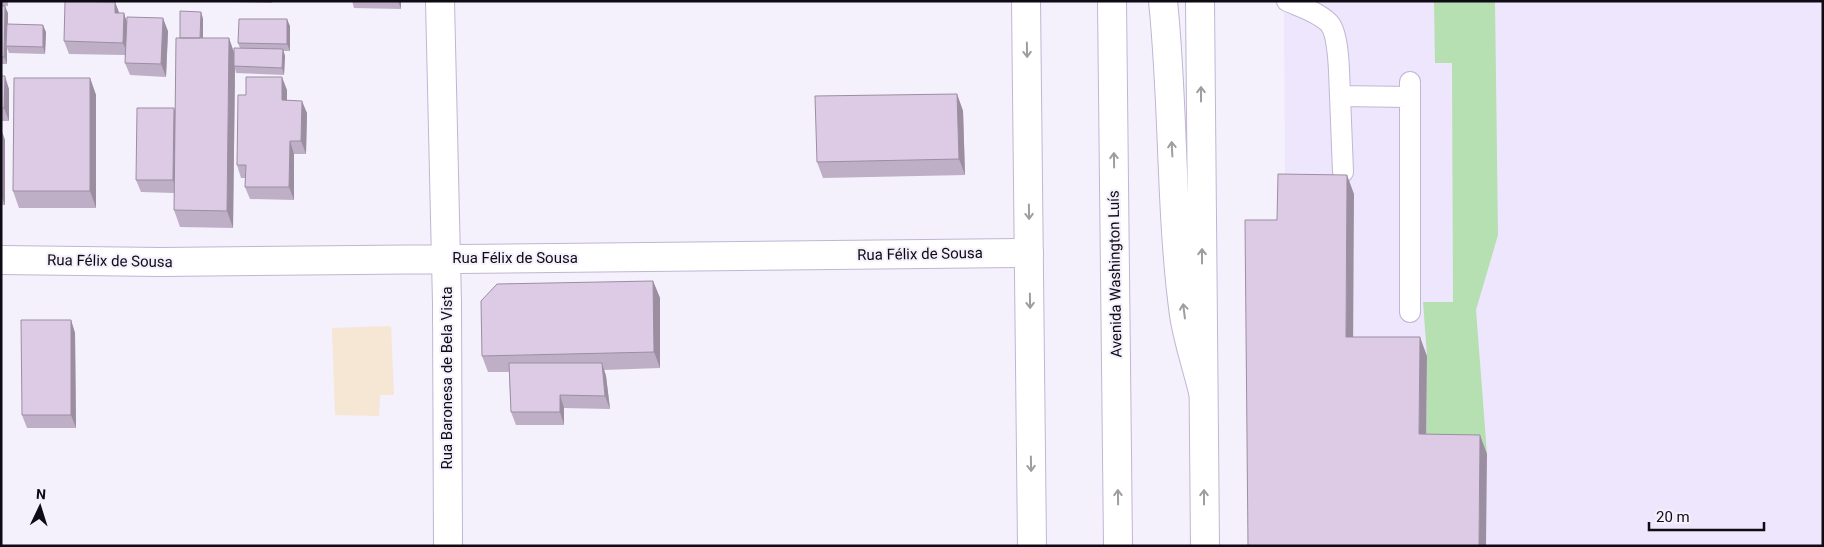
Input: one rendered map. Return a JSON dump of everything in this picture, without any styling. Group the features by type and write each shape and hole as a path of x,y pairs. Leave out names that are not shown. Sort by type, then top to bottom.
{"main road":[{"name":"Rua Baronesa de Bela Vista","path":"440,1 446,258 448,546"},
{"path":"1026,1 1032,546"},
{"name":"Avenida Washington Luís","path":"1112,1 1118,546"},
{"path":"1162,1 1167,44 1177,250 1185,318 1204,392"},
{"path":"1200,1 1205,546"},
{"name":"Rua Félix de Sousa","path":"1,260 161,262 1029,253"}],"lane":[{"path":"1287,1 1319,16 1330,24 1335,36 1343,172"},
{"path":"1340,96 1410,90 1410,312"}],"shaded area":[{"path":"1284,1 1823,1 1823,546 1255,546 1285,193"},
{"path":"391,326 394,395 380,395 379,416 335,415 332,328"}],"green space":[{"path":"1434,1 1495,1 1498,235 1476,310 1487,454 1426,453 1427,356 1423,302 1453,302 1452,63 1435,63"}],"building":[{"path":"65,1 115,2 115,13 124,13 123,43 64,41"},
{"path":"1,6 5,6 4,57 1,57"},
{"path":"180,11 201,12 200,38 180,38"},
{"path":"127,17 163,18 161,64 125,63"},
{"path":"239,19 287,19 287,44 238,43"},
{"path":"7,24 43,25 43,47 6,46"},
{"path":"176,38 229,38 227,211 174,210"},
{"path":"234,48 283,49 282,68 234,66"},
{"path":"1,76 5,76 4,108 1,108"},
{"path":"246,77 282,77 282,100 302,101 301,141 290,141 289,187 245,187 246,165 237,165 238,95 246,95"},
{"path":"14,78 90,78 90,191 13,191"},
{"path":"957,94 959,159 817,162 815,96"},
{"path":"137,108 174,108 173,180 136,180"},
{"path":"1278,174 1347,175 1346,337 1420,337 1419,434 1480,435 1479,546 1248,546 1245,220 1277,220"},
{"path":"653,281 654,352 482,356 481,301 497,284"},
{"path":"21,320 71,320 71,415 22,415"},
{"path":"509,363 602,363 605,396 560,395 560,412 511,412"}]}
